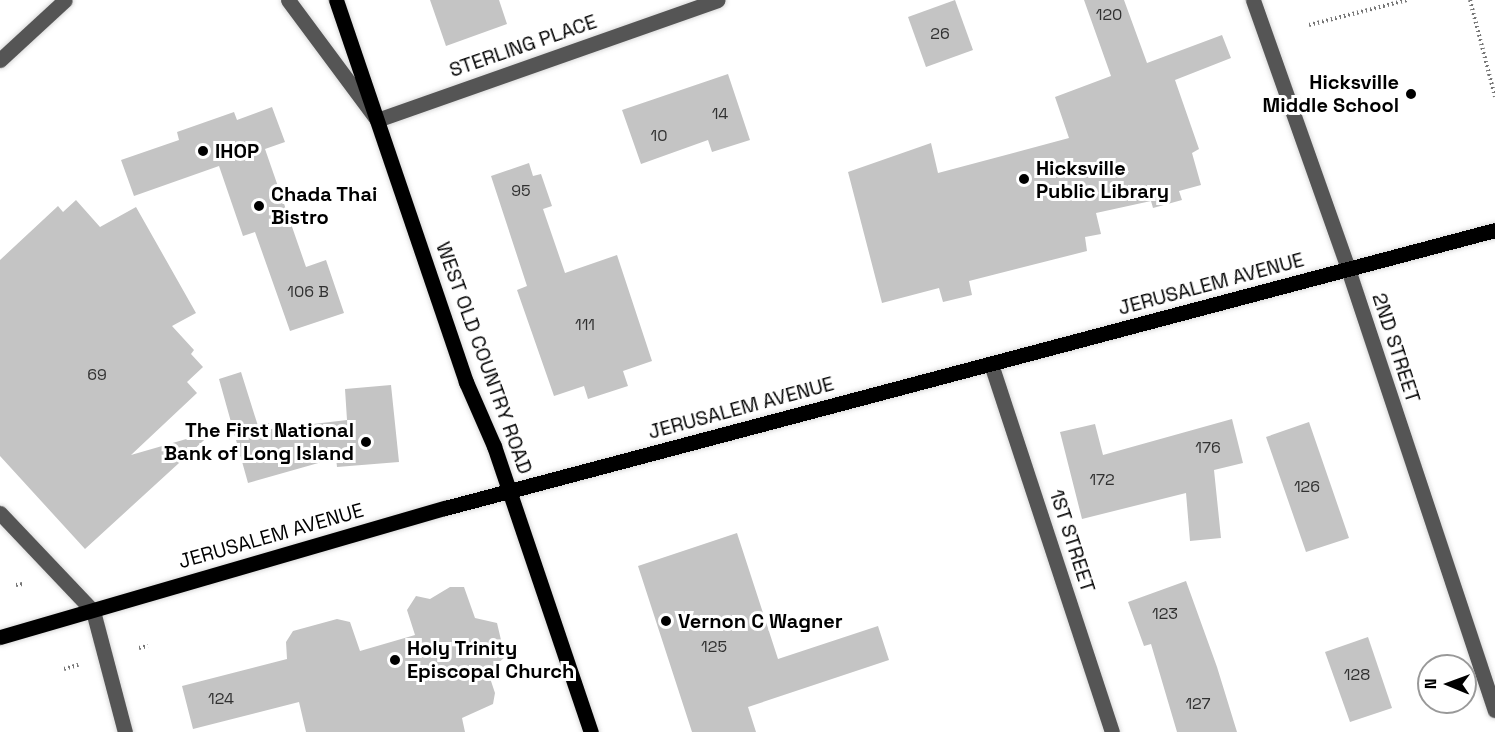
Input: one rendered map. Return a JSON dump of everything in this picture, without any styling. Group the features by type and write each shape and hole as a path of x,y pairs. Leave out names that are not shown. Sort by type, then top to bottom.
{"main road":[{"name":"WEST OLD COUNTRY ROAD","path":"336,0 466,382 510,491 591,732"},
{"name":"JERUSALEM AVENUE","path":"0,637 510,491 1495,230"}],"street":[{"path":"0,60 64,0"},
{"path":"288,0 377,120"},
{"name":"STERLING PLACE","path":"377,120 718,0"},
{"name":"2ND STREET","path":"1253,0 1348,269 1495,710"},
{"name":"1ST STREET","path":"991,364 1112,732"},
{"path":"0,513 93,611 125,732"}],"path":[{"path":"1309,25 1407,0"},
{"path":"1470,0 1495,97"},
{"path":"16,585 22,584"},
{"path":"138,648 148,646"},
{"path":"64,669 78,665"}],"building":[{"path":"430,0 499,0 507,24 446,46"},
{"path":"955,0 973,50 926,67 908,17"},
{"name":"Hicksville Public Library","path":"1084,0 1124,0 1147,63 1222,35 1231,58 1175,80 1199,149 1192,153 1201,185 1179,191 1182,200 1153,208 1151,201 1096,213 1101,234 1085,237 1087,251 969,281 972,295 943,302 939,288 882,303 848,172 931,143 938,173 1069,138 1055,97 1111,76"},
{"path":"728,74 750,140 712,152 708,140 641,164 622,110"},
{"path":"272,107 285,142 265,149 306,267 326,260 344,313 290,331 255,232 243,236 219,166 134,196 121,160 179,140 177,132 234,112 237,120"},
{"path":"529,163 533,176 541,174 552,206 543,209 565,273 617,255 652,361 623,371 628,386 588,399 584,386 554,396 517,290 527,286 491,176"},
{"path":"76,200 100,227 136,207 196,313 172,326 194,350 191,354 203,367 187,382 197,393 131,455 214,431 85,549 0,456 0,260 58,206 63,212"},
{"path":"241,372 258,426 269,423 271,429 347,420 345,389 391,385 399,462 337,467 336,458 248,483 219,379"},
{"path":"1232,419 1243,463 1214,470 1221,538 1190,541 1186,493 1082,519 1060,432 1095,424 1103,455"},
{"path":"1309,422 1349,538 1306,552 1266,437"},
{"path":"737,533 778,659 878,626 889,660 748,707 756,732 692,732 638,566"},
{"path":"1186,581 1217,667 1237,732 1177,732 1151,644 1144,646 1128,602"},
{"name":"Holy Trinity Episcopal Church","path":"450,587 464,587 475,618 497,623 505,657 488,672 495,693 493,704 462,718 465,732 306,732 299,702 193,729 182,686 287,659 286,642 293,631 337,619 350,622 360,651 415,635 407,610 416,596 430,599"},
{"path":"1368,637 1392,708 1350,722 1325,652"}],"place":[{"name":"Hicksville Middle School","path":"1411,94"},
{"name":"IHOP","path":"203,151"},
{"name":"Hicksville Public Library","path":"1024,179"},
{"name":"Chada Thai Bistro","path":"259,206"},
{"name":"The First National Bank of Long Island","path":"366,442"},
{"name":"Vernon C Wagner","path":"666,621"},
{"name":"Holy Trinity Episcopal Church","path":"395,660"}]}
